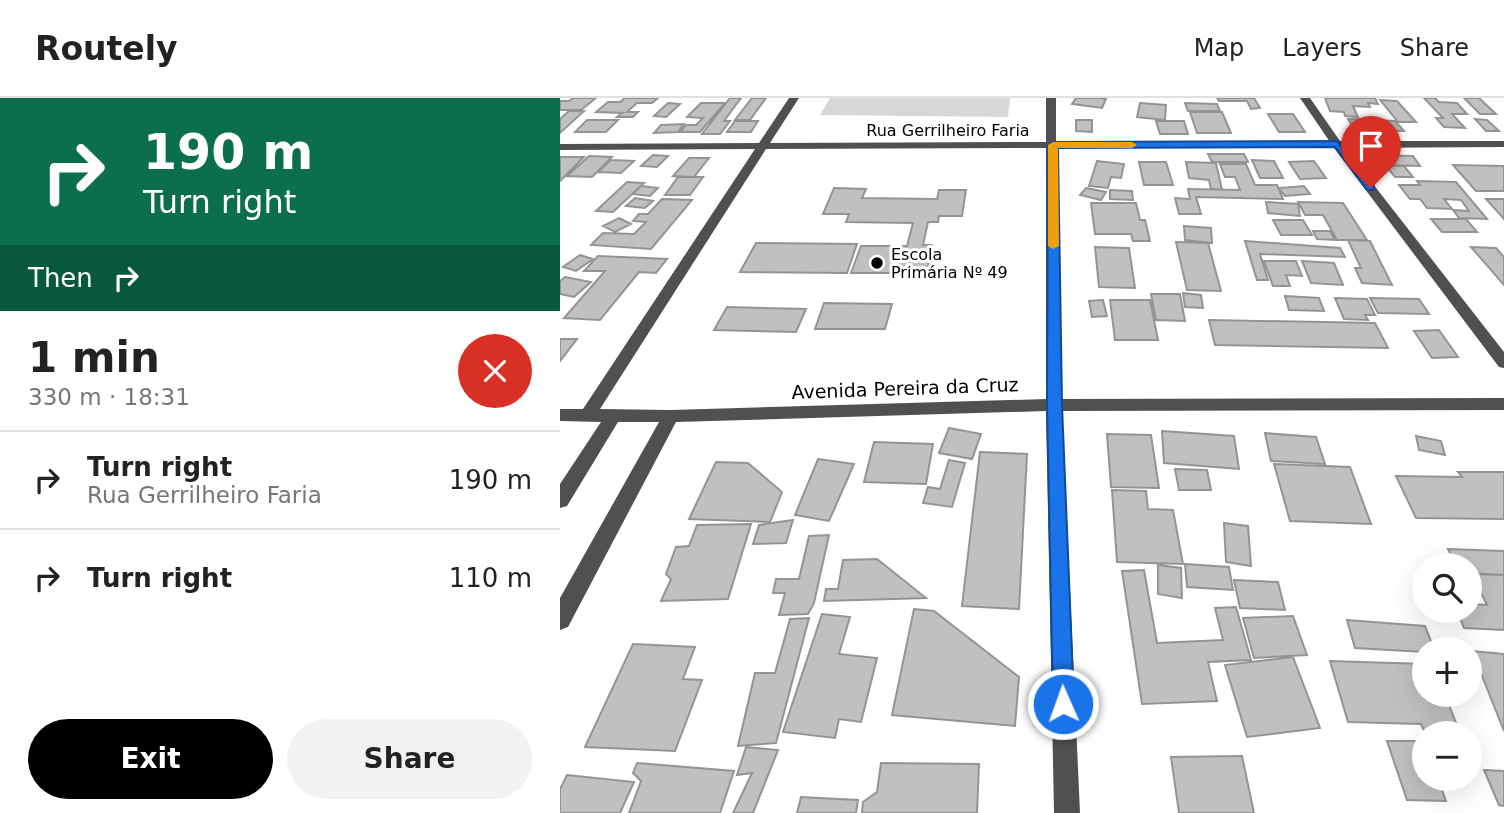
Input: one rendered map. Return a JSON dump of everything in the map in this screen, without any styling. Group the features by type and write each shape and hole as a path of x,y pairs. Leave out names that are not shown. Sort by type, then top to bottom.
{"street":[{"path":"588,414 794,98"},
{"path":"1051,98 1054,405 1067,813"},
{"path":"1306,98 1337,144 1504,363"},
{"name":"Rua Gerrilheiro Faria","path":"560,147 1504,144"},
{"name":"Avenida Pereira da Cruz","path":"560,415 671,416 1054,405 1504,404"},
{"path":"560,500 614,415"},
{"path":"560,620 671,416"}],"shaded area":[{"path":"830,98 1010,98 1008,117 820,115"}],"building":[{"path":"596,98 581,110 560,110 560,101"},
{"path":"625,98 658,98 652,103 637,103 627,112 638,112 633,117 617,117 622,113 596,112 608,102 620,102"},
{"path":"730,98 741,98 724,121 730,121 720,134 702,134"},
{"path":"752,98 766,98 750,120 735,120"},
{"path":"1076,98 1106,99 1102,108 1072,104"},
{"path":"1217,98 1254,98 1260,108 1251,109 1247,101 1219,101"},
{"path":"1325,98 1375,98 1378,104 1368,103 1370,107 1353,106 1358,117 1345,116 1344,112 1330,111"},
{"path":"1424,98 1457,103 1467,114 1452,114 1465,128 1444,127 1436,118 1443,118"},
{"path":"1464,98 1479,98 1496,114 1480,114"},
{"path":"1380,100 1397,101 1416,122 1398,122"},
{"path":"668,103 680,104 666,117 654,116"},
{"path":"701,103 725,103 700,132 680,132 686,125 696,125 703,118 687,117"},
{"path":"1140,103 1166,105 1165,120 1137,117"},
{"path":"1185,103 1217,104 1220,111 1188,111"},
{"path":"569,111 584,111 560,133 560,119"},
{"path":"1190,112 1222,112 1231,133 1197,133"},
{"path":"1268,114 1293,114 1305,132 1279,132"},
{"path":"1348,119 1395,121 1404,131 1355,130"},
{"path":"1475,119 1487,120 1499,131 1486,131"},
{"path":"587,120 618,120 606,132 575,132"},
{"path":"1076,120 1092,120 1092,132 1076,131"},
{"path":"735,121 758,121 751,132 727,132"},
{"path":"1156,121 1184,121 1188,134 1160,134"},
{"path":"684,124 678,132 654,133 661,125"},
{"path":"1208,154 1244,154 1248,162 1212,162"},
{"path":"653,155 668,156 657,167 641,166"},
{"path":"1376,155 1413,156 1420,166 1384,165"},
{"path":"589,156 612,157 592,177 567,176"},
{"path":"560,157 584,157 560,181"},
{"path":"689,158 709,158 694,177 673,176"},
{"path":"611,160 634,161 621,173 598,172"},
{"path":"1252,160 1274,161 1283,178 1260,178"},
{"path":"1097,161 1124,164 1121,178 1111,177 1108,188 1089,186"},
{"path":"1314,161 1326,178 1300,179 1289,162"},
{"path":"1139,162 1166,162 1173,185 1144,185"},
{"path":"1186,162 1216,163 1222,190 1211,189 1209,180 1189,178"},
{"path":"1220,164 1246,164 1255,185 1277,185 1283,199 1196,197 1201,214 1179,214 1175,198 1190,199 1188,189 1240,190 1235,177 1225,177"},
{"path":"1453,165 1504,166 1504,191 1476,191"},
{"path":"1386,166 1404,166 1413,177 1395,177"},
{"path":"678,177 703,177 690,195 665,195"},
{"path":"1417,181 1456,182 1487,219 1459,218 1453,210 1469,211 1461,200 1444,199 1452,209 1427,208 1420,199 1410,199 1399,185 1420,185"},
{"path":"627,182 644,183 613,212 596,211"},
{"path":"641,186 658,188 650,196 633,194"},
{"path":"1304,186 1310,194 1285,196 1279,188"},
{"path":"834,188 866,189 862,198 937,199 939,190 966,190 962,216 939,216 938,222 928,222 923,245 932,245 927,273 851,273 861,246 907,246 913,223 846,222 849,214 823,214"},
{"path":"1086,188 1106,192 1101,200 1080,195"},
{"path":"1110,190 1132,191 1133,200 1110,199"},
{"path":"635,198 653,201 645,208 626,206"},
{"path":"662,199 692,200 651,249 591,245 603,233 634,234 646,222 633,221 639,214 648,214"},
{"path":"1486,199 1504,199 1504,219"},
{"path":"1266,202 1298,204 1300,216 1268,213"},
{"path":"1298,202 1343,203 1367,240 1337,240 1323,215 1305,215"},
{"path":"1091,203 1136,203 1140,220 1145,220 1150,241 1133,241 1131,234 1095,234"},
{"path":"619,218 631,224 615,232 603,226"},
{"path":"1431,219 1466,219 1477,232 1442,232"},
{"path":"1273,220 1303,220 1312,235 1281,235"},
{"path":"1184,226 1211,228 1212,243 1185,240"},
{"path":"1313,231 1330,231 1335,240 1317,239"},
{"path":"1348,240 1370,241 1392,285 1362,283 1355,268 1361,268"},
{"path":"1245,241 1340,248 1345,257 1260,254 1268,280 1257,280"},
{"path":"1176,242 1208,243 1221,291 1187,290"},
{"path":"756,243 857,244 847,273 740,272"},
{"path":"1095,247 1129,248 1135,288 1099,287"},
{"path":"1471,247 1496,248 1504,257 1504,285"},
{"path":"580,255 593,259 576,271 563,267"},
{"path":"598,256 667,259 656,273 639,272 600,320 564,318 605,271 584,271"},
{"path":"1264,261 1296,261 1302,276 1286,275 1290,286 1273,286"},
{"path":"1302,261 1334,263 1343,285 1311,283"},
{"path":"565,277 591,282 574,297 560,294 560,281"},
{"path":"1183,293 1201,295 1203,308 1185,307"},
{"path":"1151,294 1180,294 1185,321 1156,320"},
{"path":"1285,296 1319,298 1324,311 1289,310"},
{"path":"1335,298 1367,299 1375,315 1365,315 1368,320 1344,319"},
{"path":"1370,298 1419,299 1429,314 1378,313"},
{"path":"1103,300 1107,316 1092,317 1089,301"},
{"path":"1110,300 1150,300 1158,340 1115,340"},
{"path":"824,303 892,304 885,329 815,329"},
{"path":"727,307 806,309 796,332 714,330"},
{"path":"1209,320 1375,323 1388,348 1215,345"},
{"path":"1439,330 1458,357 1432,358 1414,331"},
{"path":"560,339 577,339 560,361"},
{"path":"949,428 981,434 972,459 939,453"},
{"path":"1162,431 1234,436 1239,469 1164,463"},
{"path":"1265,433 1316,437 1325,464 1271,461"},
{"path":"1107,434 1151,435 1159,488 1111,487"},
{"path":"1416,436 1441,441 1445,455 1419,450"},
{"path":"874,442 933,444 926,484 864,482"},
{"path":"980,452 1027,454 1019,609 962,606"},
{"path":"818,459 854,464 829,521 795,515"},
{"path":"949,460 965,463 952,507 923,503 928,487 940,489"},
{"path":"716,462 748,463 782,492 770,522 689,519"},
{"path":"1274,464 1350,467 1371,524 1290,521"},
{"path":"1175,469 1207,470 1211,490 1179,490"},
{"path":"1458,472 1504,472 1504,519 1416,518 1396,476 1462,477"},
{"path":"1112,490 1146,491 1148,509 1173,510 1183,564 1117,562"},
{"path":"793,520 786,543 753,544 759,525"},
{"path":"1224,523 1248,526 1251,566 1226,562"},
{"path":"751,524 728,599 661,601 671,579 666,574 676,547 689,546 697,525"},
{"path":"829,535 814,603 808,614 779,615 785,593 773,593 776,579 799,579 809,536"},
{"path":"1448,549 1504,551 1504,575 1482,574 1482,553 1450,553"},
{"path":"877,559 926,598 824,601 826,589 838,589 843,560"},
{"path":"1185,564 1229,567 1233,590 1187,587"},
{"path":"1158,565 1181,568 1182,598 1158,594"},
{"path":"1144,570 1157,643 1223,640 1215,608 1236,607 1251,660 1208,662 1217,701 1142,704 1122,571"},
{"path":"1482,574 1504,575 1504,630 1464,628 1462,623 1482,623 1482,605 1487,605 1482,595"},
{"path":"1234,580 1278,582 1285,610 1240,608"},
{"path":"914,609 934,611 1019,677 1015,726 892,715"},
{"path":"822,614 850,617 839,654 877,658 861,722 839,719 835,738 783,732"},
{"path":"1293,616 1307,655 1254,658 1243,618"},
{"path":"809,618 776,743 738,746 755,673 775,673 790,619"},
{"path":"1347,620 1425,626 1429,637 1412,637 1412,651 1355,648"},
{"path":"633,644 695,647 683,679 702,680 675,751 585,747"},
{"path":"1482,652 1504,654 1504,731 1482,676"},
{"path":"1293,657 1320,728 1247,737 1225,665"},
{"path":"1330,661 1412,664 1412,707 1450,707 1455,721 1412,721 1412,724 1348,722"},
{"path":"1387,741 1412,741 1412,791 1442,791 1446,801 1407,800"},
{"path":"746,747 778,750 753,813 733,813 752,773 737,775"},
{"path":"1242,756 1254,813 1179,813 1171,757"},
{"path":"637,763 734,771 720,813 629,813 641,781 633,773"},
{"path":"881,763 979,764 977,813 862,813 863,802 877,792"},
{"path":"1484,770 1504,771 1504,806 1499,805"},
{"path":"567,775 634,782 620,813 560,813 560,789"},
{"path":"801,797 858,800 856,813 797,813"}],"slow traffic":[{"path":"1053,246 1053,145 1132,145"}],"place":[{"name":"Escola Primária Nº 49","path":"877,263"}],"route":[{"path":"1063,704 1054,405 1053,145 1337,144 1371,188"}]}
